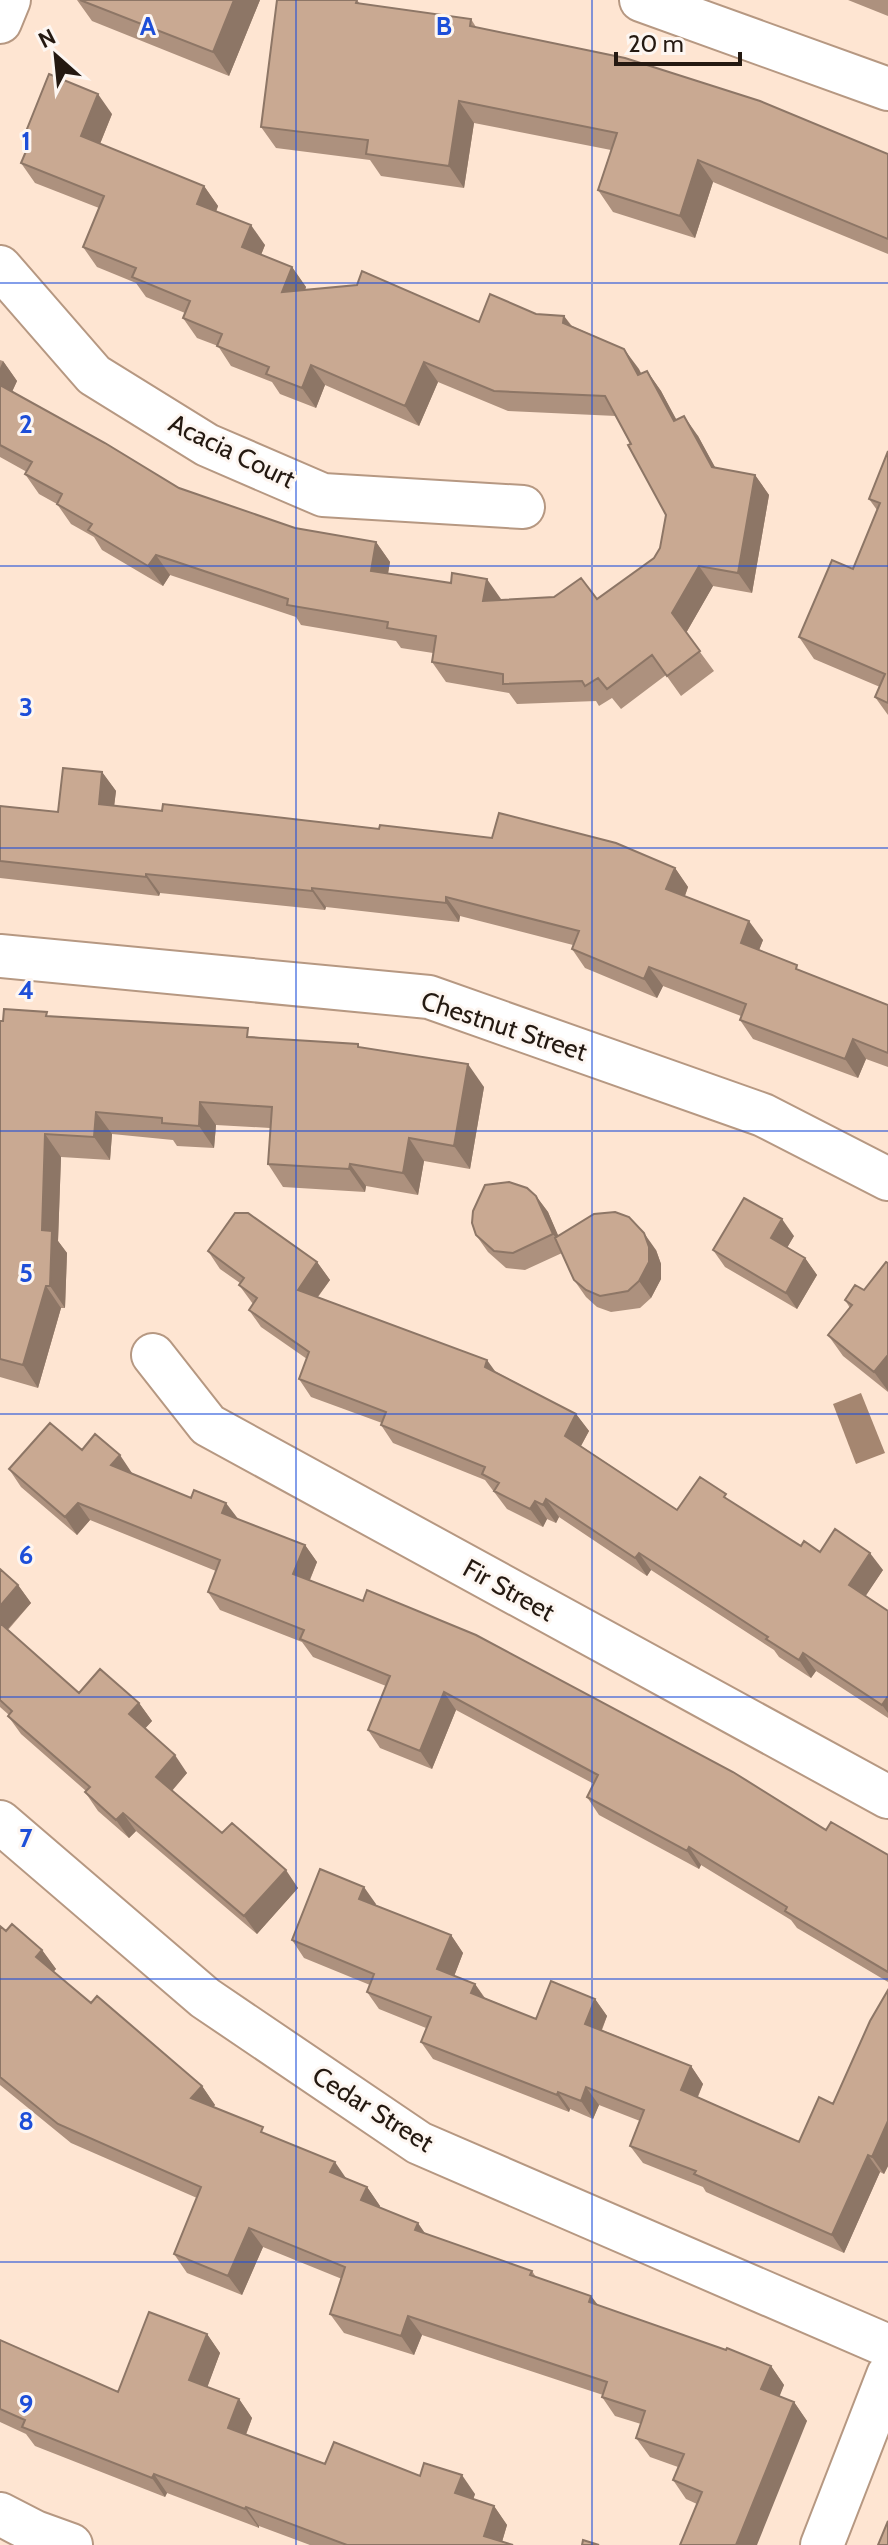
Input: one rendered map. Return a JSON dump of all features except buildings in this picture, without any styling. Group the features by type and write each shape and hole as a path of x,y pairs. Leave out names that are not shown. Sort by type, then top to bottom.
{"street":[{"path":"0,22 9,0"},
{"path":"641,0 888,89"},
{"name":"Acacia Court","path":"0,267 94,375 207,445 323,495 523,507"},
{"name":"Chestnut Street","path":"0,956 429,997 763,1115 888,1179"},
{"name":"Fir Street","path":"153,1355 208,1425 888,1797"},
{"name":"Cedar Street","path":"0,1822 205,1998 419,2143 888,2346"},
{"path":"822,2545 888,2375"},
{"path":"0,2514 35,2532 71,2545"}],"shaded area":[{"path":"861,1393 885,1453 856,1464 833,1404"}]}
